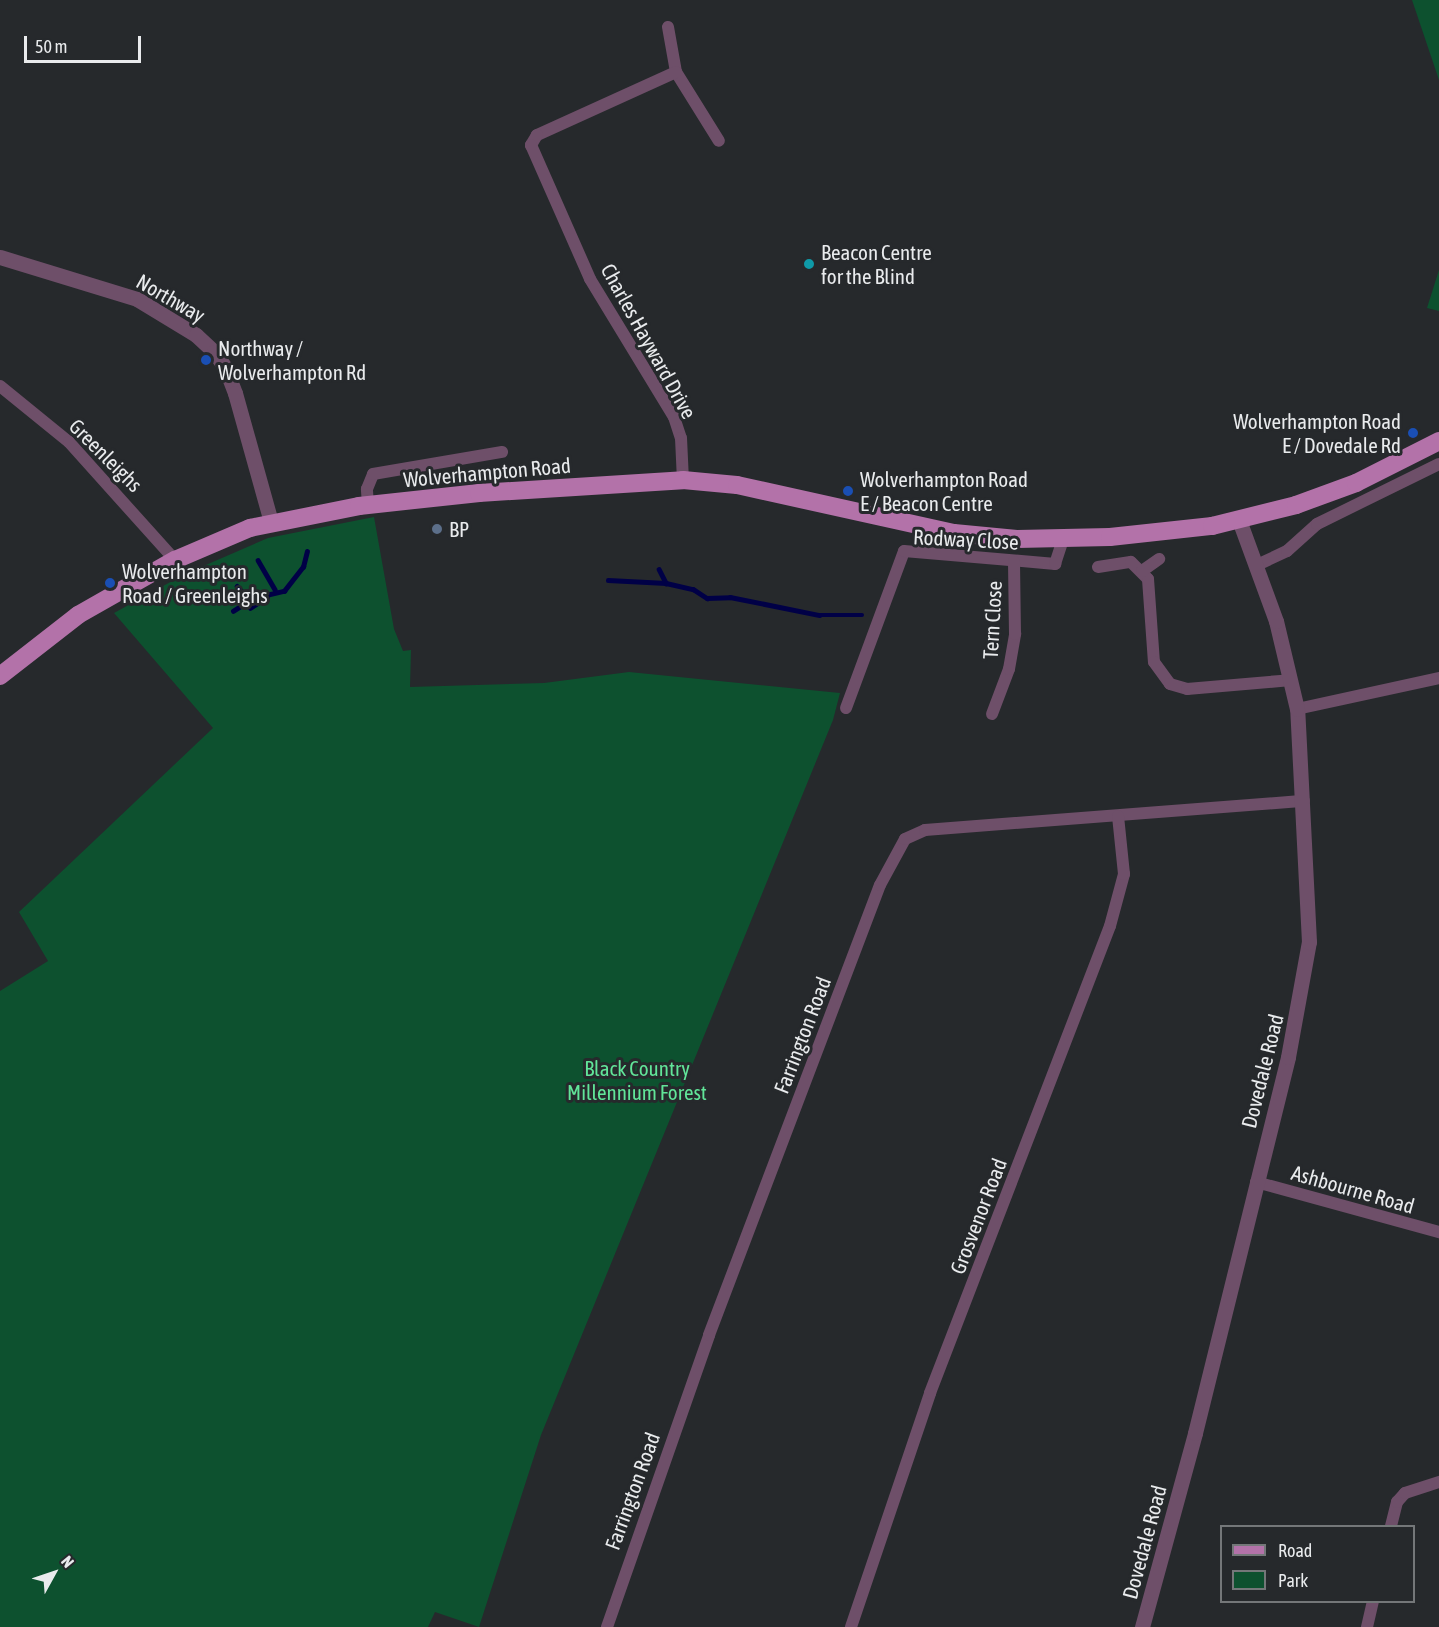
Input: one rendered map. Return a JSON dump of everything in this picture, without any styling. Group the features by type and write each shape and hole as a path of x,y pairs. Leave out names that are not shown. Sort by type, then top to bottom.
{"main road":[{"name":"Wolverhampton Road","path":"0,676 78,615 175,560 271,522 368,505 684,480 737,485 954,533 1017,539 1063,539 1172,532 1239,520 1336,491 1439,441"}],"street":[{"path":"668,27 676,72 719,141"},
{"name":"Charles Hayward Drive","path":"676,72 537,135 531,145 590,279 674,417 681,438 684,480"},
{"name":"Northway","path":"0,257 137,298 196,335 214,352 225,367 235,393 271,522"},
{"name":"Greenleighs","path":"0,386 69,442 175,560"},
{"path":"368,505 367,489 373,474 502,452"},
{"path":"1257,566 1287,551 1317,524 1439,464"},
{"name":"Dovedale Road","path":"1142,1627 1192,1444 1307,972 1309,942 1304,801 1297,709 1291,680 1257,566 1239,520"},
{"name":"Rodway Close","path":"846,708 904,551 1055,564 1063,539"},
{"path":"1142,571 1159,559"},
{"name":"Tern Close","path":"992,714 1009,669 1015,634 1014,562"},
{"path":"1098,567 1131,562 1148,579 1152,597 1154,662 1170,684 1187,689 1291,680"},
{"path":"1297,709 1439,678"},
{"name":"Farrington Road","path":"608,1627 709,1335 880,885 905,839 925,830 1304,801"},
{"name":"Grosvenor Road","path":"851,1627 930,1393 1110,926 1125,874 1118,816"},
{"name":"Ashbourne Road","path":"1256,1182 1439,1232"},
{"path":"1391,1525 1397,1502 1405,1493 1439,1482"},
{"path":"1367,1627 1373,1603"}],"green space":[{"path":"1412,0 1439,0 1439,80"},
{"path":"1439,270 1439,311 1427,308"},
{"name":"Black Country Millennium Forest","path":"374,517 394,629 403,651 411,650 410,687 544,683 629,672 840,693 833,720 541,1435 479,1627 435,1612 428,1627 0,1627 0,991 48,961 19,912 213,728 114,613 185,574 268,538"}],"waterway":[{"path":"221,594 253,598 284,591 303,567 307,551"},
{"path":"258,560 275,590"},
{"path":"659,569 666,583"},
{"path":"608,580 666,583 693,589 707,598 730,597 819,615 862,615"},
{"path":"237,586 247,597"},
{"path":"250,608 267,597"},
{"path":"233,611 253,598"}],"place":[{"name":"Beacon Centre for the Blind","path":"809,264"},
{"name":"Northway / Wolverhampton Rd","path":"206,360"},
{"name":"Wolverhampton Road E / Dovedale Rd","path":"1413,433"},
{"name":"Wolverhampton Road E / Beacon Centre","path":"848,491"},
{"name":"BP","path":"437,529"},
{"name":"Wolverhampton Road / Greenleighs","path":"110,583"}]}
